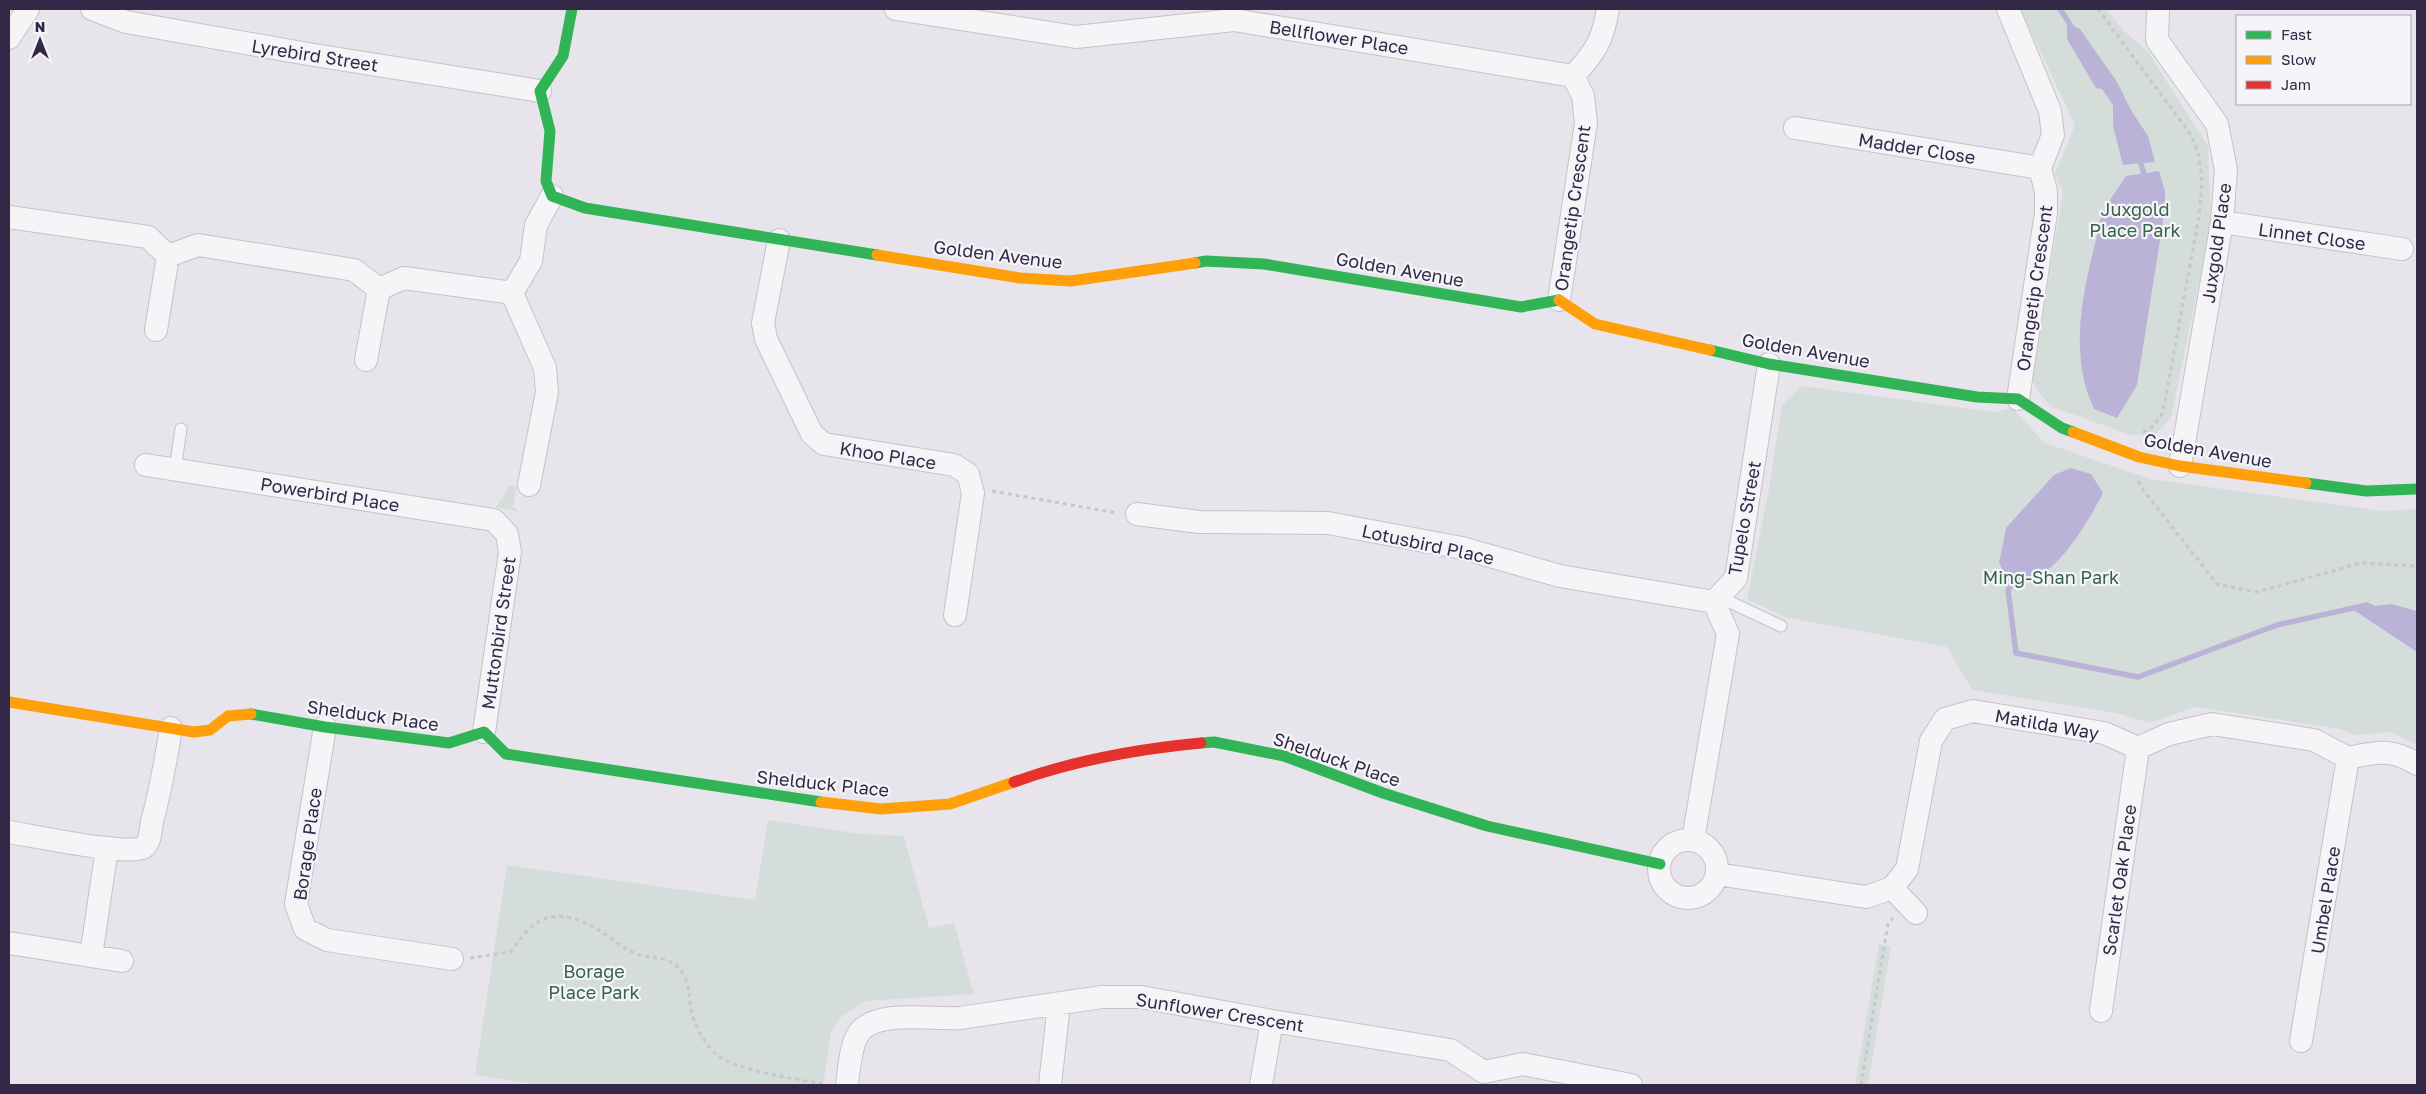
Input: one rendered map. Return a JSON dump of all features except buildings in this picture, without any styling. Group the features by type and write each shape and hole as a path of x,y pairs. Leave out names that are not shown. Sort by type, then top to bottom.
{"street":[{"path":"9,38 28,9"},
{"name":"Lyrebird Street","path":"92,9 126,22 324,57 540,90"},
{"path":"512,293 531,261 536,225 552,196 546,181 550,131 540,90 563,56 572,9"},
{"name":"Bellflower Place","path":"896,9 1076,37 1234,20 1573,76"},
{"path":"1573,76 1588,60 1604,32 1608,9"},
{"path":"2008,9 2050,111 2053,136 2040,168"},
{"name":"Juxgold Place","path":"2158,9 2157,40 2217,124 2226,170 2222,222 2180,466"},
{"name":"Orangetip Crescent","path":"1558,300 1586,124 1583,96 1573,76"},
{"name":"Madder Close","path":"1794,128 2040,168"},
{"name":"Orangetip Crescent","path":"2018,398 2046,213 2046,191 2040,168"},
{"name":"Golden Avenue","path":"552,196 585,208 1020,278 1071,281 1206,261 1264,264 1520,307 1558,300 1595,324 1770,364 1977,397 2018,398 2062,428 2140,457 2180,466 2366,492 2417,489"},
{"path":"9,216 148,237 168,256"},
{"name":"Linnet Close","path":"2222,222 2402,249"},
{"name":"Khoo Place","path":"778,240 763,323 766,339 812,434 824,444 954,465 968,474 972,493 955,615"},
{"path":"168,256 198,246 208,247 354,270 379,289"},
{"path":"156,330 168,256"},
{"path":"379,289 404,278 512,293"},
{"path":"366,360 379,289"},
{"path":"512,293 545,368 547,392 529,485"},
{"name":"Tupelo Street","path":"1714,602 1736,578 1770,364"},
{"name":"Powerbird Place","path":"146,465 494,520 507,534"},
{"name":"Lotusbird Place","path":"1137,514 1199,522 1328,523 1462,548 1560,576 1714,602"},
{"name":"Muttonbird Street","path":"484,732 510,552 507,534"},
{"path":"1694,840 1728,634 1714,602"},
{"name":"Shelduck Place","path":"9,702 194,732 210,730 228,716 245,713 325,727 449,743 484,732 506,754 798,800 881,809 950,804 1047,770 1141,749 1214,742 1284,756 1382,793 1487,826 1660,864"},
{"name":"Matilda Way","path":"1904,901 1907,869 1930,741 1945,719 1973,712 2104,733 2138,748"},
{"path":"2138,748 2169,734 2212,724 2314,740 2348,758 2379,751 2402,755 2417,764"},
{"name":"Borage Place","path":"325,727 296,904 305,929 327,940 452,959"},
{"path":"9,832 133,851 144,847 150,838 152,820 160,797 171,728"},
{"name":"Scarlet Oak Place","path":"2101,1011 2138,748"},
{"name":"Umbel Place","path":"2301,1041 2348,758"},
{"path":"1694,840 1710,849 1717,865 1717,874 1709,890 1701,895 1683,898 1668,889 1662,882 1660,864 1663,855 1676,843 1694,840"},
{"path":"91,956 107,848"},
{"path":"1717,874 1904,901"},
{"path":"9,943 122,961"},
{"name":"Sunflower Crescent","path":"847,1085 858,1035 865,1026 875,1021 890,1017 938,1020 960,1018 1102,997 1141,997 1272,1021 1450,1050 1484,1079 1523,1064 1631,1085"},
{"path":"1050,1085 1059,1004"},
{"path":"1261,1085 1272,1021"}],"lane":[{"path":"174,469 181,429"},
{"path":"1714,602 1730,602 1781,626"}],"path":[{"path":"2098,9 2191,135 2199,156 2202,182 2199,216 2163,412 2154,426 2140,434 2140,440"},
{"path":"2139,474 2140,486 2218,584 2258,592 2361,563 2417,566"},
{"path":"972,493 996,491 1116,513 1137,514"},
{"path":"1861,1085 1888,924 1904,901"},
{"path":"452,959 510,952 530,928 539,922 547,918 569,917 598,930 639,955 654,956 676,966 689,986 692,1015 702,1035 714,1053 731,1064 830,1085"}],"green space":[{"name":"Juxgold Place Park","path":"2020,9 2106,9 2123,30 2148,52 2208,146 2211,223 2171,418 2155,435 2131,435 2052,407 2038,392 2032,378 2063,193 2055,173 2075,125"},
{"name":"Ming-Shan Park","path":"1802,386 1994,412 2012,408 2045,443 2151,479 2382,511 2417,509 2417,745 2391,732 2355,735 2340,729 2195,707 2150,723 2116,713 1972,690 1947,647 1784,617 1747,599 1769,489 1782,405"},
{"path":"508,485 517,487 513,507 519,512 496,507 505,495"},
{"name":"Borage Place Park","path":"768,820 861,834 904,836 929,928 954,923 974,994 865,1001 840,1018 831,1033 823,1085 539,1085 475,1075 507,865 755,900"},
{"path":"1879,944 1891,946 1868,1085 1855,1085"}],"shaded area":[{"path":"2067,24 2080,29 2117,82 2131,110 2148,136 2155,162 2123,165 2113,126 2113,105 2102,89 2096,88 2067,39"},
{"path":"2159,171 2165,191 2165,209 2137,385 2117,418 2094,409 2082,370 2080,329 2085,288 2101,219 2110,200 2126,176"},
{"path":"2071,468 2091,474 2103,493 2098,503 2069,548 2051,567 2034,578 2008,581 1999,563 2006,528 2054,475"},
{"path":"2391,604 2417,611 2417,652 2352,609"}],"waterway":[{"path":"2060,9 2075,32"},
{"path":"2139,158 2146,180"},
{"path":"2017,576 2008,590 2016,653 2138,677 2277,625 2367,605 2377,610"}],"traffic: fast":[{"path":"572,9 563,56 540,91 550,131 546,181 552,196 585,208 877,255"},
{"path":"1195,263 1206,261 1264,264 1521,307 1559,300"},
{"path":"1710,350 1769,364 1977,397 2018,399 2062,428 2073,432"},
{"path":"2306,483 2366,491 2417,489"},
{"path":"251,714 325,727 449,743 484,732 506,754 821,802"},
{"path":"1201,743 1214,742 1284,756 1383,793 1487,826 1660,864"}],"traffic: slow":[{"path":"877,255 1020,278 1071,281 1195,263"},
{"path":"1559,300 1595,324 1710,350"},
{"path":"2073,432 2139,457 2180,466 2306,483"},
{"path":"9,702 194,732 210,730 228,716 251,714"},
{"path":"821,802 881,809 950,804 1014,782"}],"traffic: jam":[{"path":"1014,782 1060,767 1106,756 1201,743"}]}
